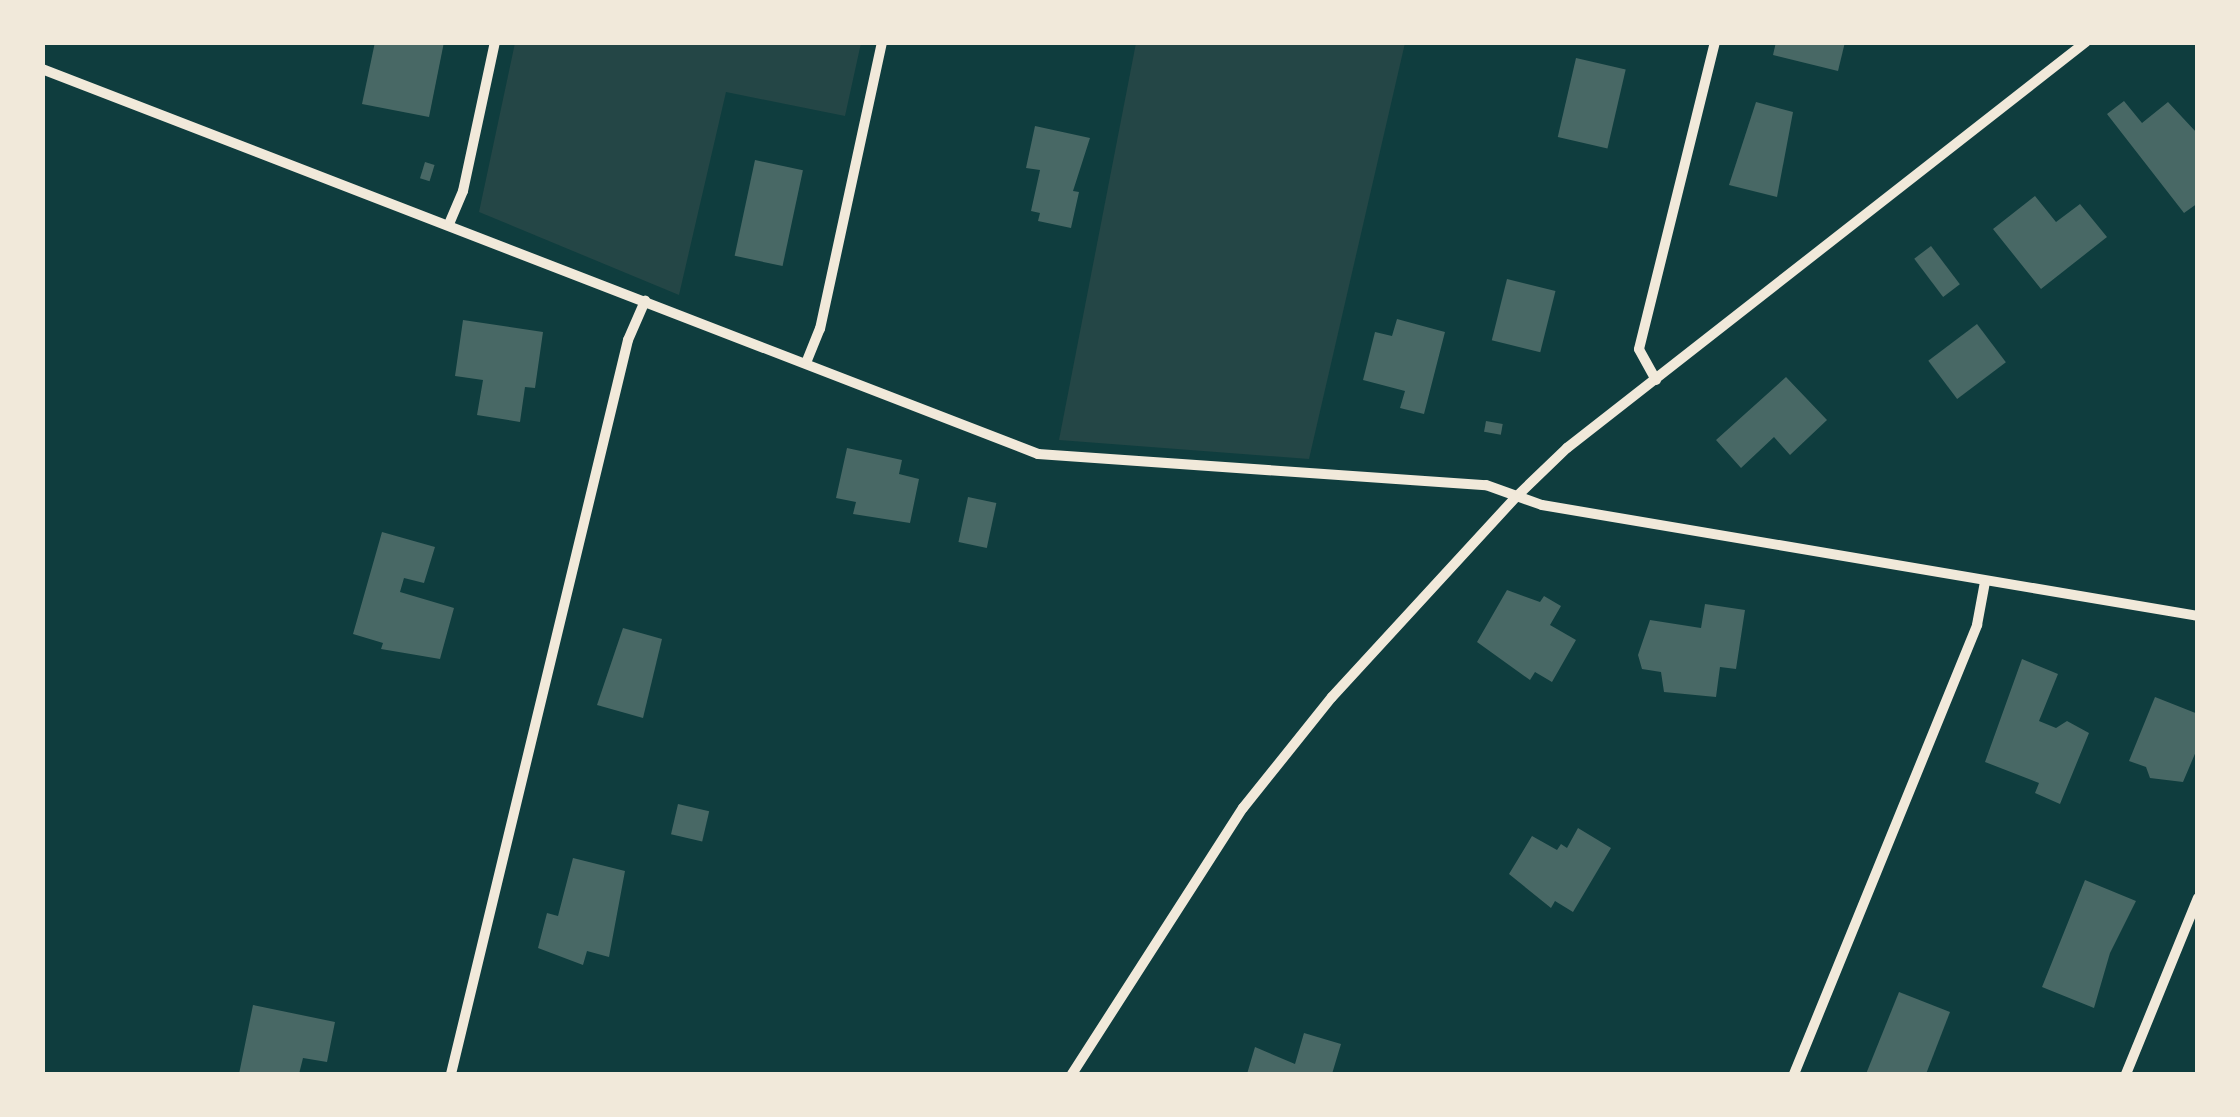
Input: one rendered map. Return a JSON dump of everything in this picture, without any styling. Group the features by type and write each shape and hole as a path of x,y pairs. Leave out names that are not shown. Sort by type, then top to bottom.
{"street":[{"path":"449,224 463,192 495,42"},
{"path":"806,363 820,329 882,42"},
{"path":"1656,380 1639,349 1716,42"},
{"path":"1072,1074 1243,808 1332,697 1516,496 1656,380 2086,42"},
{"path":"42,69 1038,454 1486,485 1516,496 1986,582 2198,616"},
{"path":"451,1074 628,340 645,301"},
{"path":"1794,1074 1978,625 1986,582"},
{"path":"2126,1074 2198,898"}],"shaded area":[{"path":"515,42 861,43 845,116 726,92 679,295 479,212"},
{"path":"1136,43 1405,43 1309,459 1059,440"}],"building":[{"path":"375,42 444,42 429,117 362,104"},
{"path":"1776,42 1845,42 1838,71 1773,55"},
{"path":"1576,58 1626,69 1607,148 1558,137"},
{"path":"2124,101 2142,123 2168,102 2196,132 2198,203 2184,213 2107,114"},
{"path":"1756,102 1793,112 1777,197 1729,185"},
{"path":"1035,126 1090,138 1073,191 1079,192 1071,228 1038,221 1040,213 1031,211 1040,170 1026,168"},
{"path":"755,160 803,170 783,266 735,256"},
{"path":"425,162 435,165 430,181 420,178"},
{"path":"2035,196 2056,222 2080,204 2107,237 2041,289 1993,229"},
{"path":"1931,246 1960,284 1943,297 1914,259"},
{"path":"1507,279 1556,291 1540,352 1492,340"},
{"path":"1397,319 1445,332 1424,414 1400,408 1405,391 1363,380 1375,332 1392,336"},
{"path":"463,320 543,332 535,388 525,387 520,422 477,415 483,380 455,376"},
{"path":"1977,324 2006,362 1957,399 1928,361"},
{"path":"1786,377 1827,420 1790,455 1774,437 1741,468 1716,440"},
{"path":"1486,421 1503,424 1501,435 1484,432"},
{"path":"847,448 902,460 899,474 919,479 910,523 853,514 856,502 836,498"},
{"path":"968,497 996,503 987,548 958,542"},
{"path":"382,532 435,547 424,583 404,578 400,592 454,608 440,659 381,649 383,643 353,634"},
{"path":"1507,590 1540,602 1544,596 1561,606 1550,625 1576,640 1552,682 1535,672 1530,680 1477,642"},
{"path":"1705,604 1745,610 1736,669 1720,667 1716,697 1664,692 1661,672 1642,669 1638,655 1650,620 1701,628"},
{"path":"623,628 662,639 643,718 597,705"},
{"path":"2022,659 2058,674 2039,721 2056,728 2067,721 2089,733 2060,804 2035,793 2039,783 1985,762"},
{"path":"2155,697 2198,714 2197,749 2183,782 2150,778 2146,767 2129,761"},
{"path":"678,804 709,811 702,841 671,834"},
{"path":"1578,828 1611,848 1573,912 1555,901 1551,908 1509,874 1532,836 1557,850 1561,844 1567,848"},
{"path":"573,858 625,871 609,957 587,951 583,965 538,948 547,913 558,916"},
{"path":"2085,880 2136,901 2110,953 2094,1008 2042,987"},
{"path":"1899,992 1950,1012 1926,1074 1866,1074"},
{"path":"253,1005 335,1022 327,1062 303,1058 299,1074 239,1074"},
{"path":"1304,1033 1341,1044 1332,1074 1247,1074 1255,1047 1295,1064"}]}
